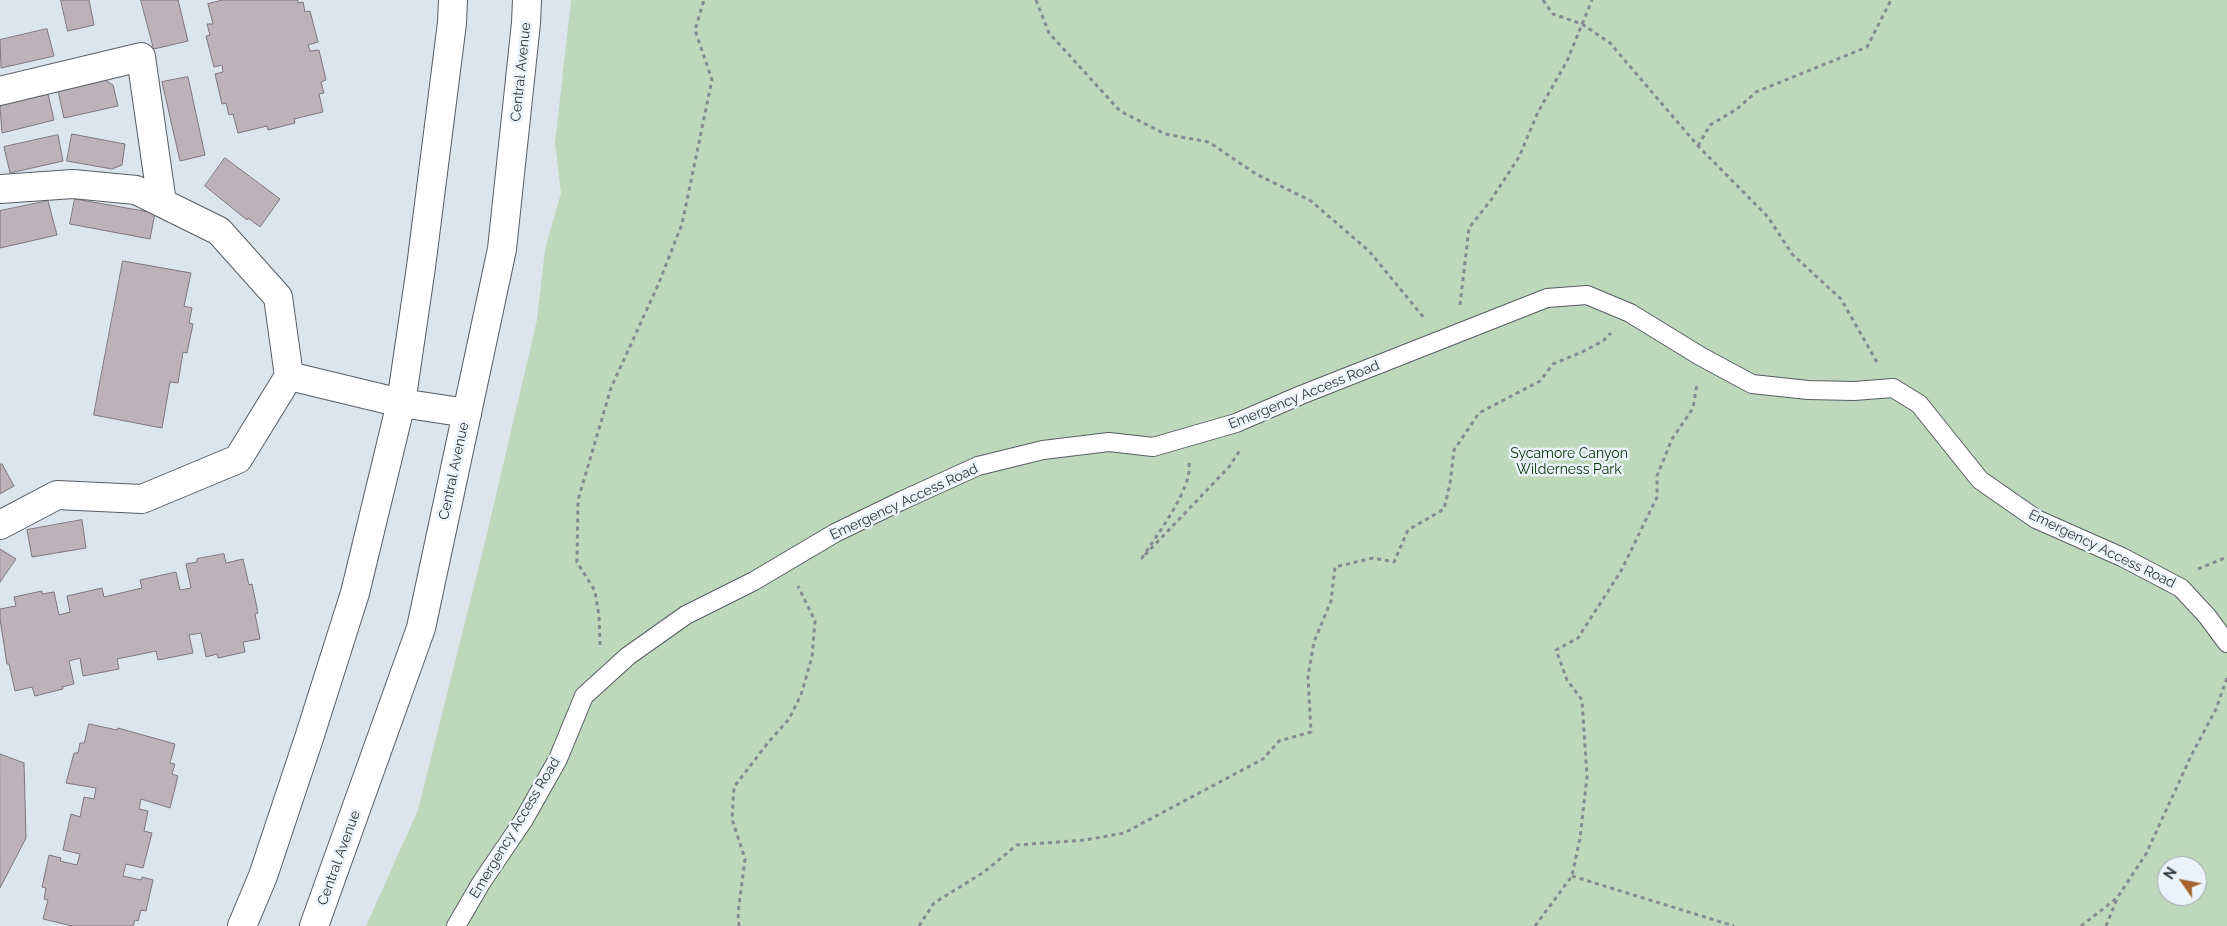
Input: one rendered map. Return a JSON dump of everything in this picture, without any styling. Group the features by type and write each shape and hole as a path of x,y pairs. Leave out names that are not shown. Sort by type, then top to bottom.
{"main road":[{"path":"242,926 266,867 352,602 401,403 421,267 452,23 453,0"},
{"name":"Central Avenue","path":"314,926 421,628 502,249 527,0"},
{"path":"0,91 141,57 162,203"},
{"path":"0,189 73,184 136,190 219,231 278,297 289,376 238,459 142,499 57,495 0,525"},
{"path":"289,376 401,403 467,413"}],"lane":[{"name":"Emergency Access Road","path":"456,926 481,884 523,821 558,760 584,696 628,656 686,615 786,563 835,533 978,466 1043,450 1109,442 1153,447 1236,423 1438,340 1547,298 1587,295 1630,313 1700,356 1752,384 1808,390 1854,392 1893,388 1919,404 1980,480 2036,519 2122,557 2181,588 2207,616 2227,643"}],"path":[{"path":"628,656 600,652 599,616 595,591 577,562 578,500 611,388 658,285 682,224 712,80 695,30 704,0"},
{"path":"1036,0 1049,33 1120,111 1164,134 1209,142 1256,174 1311,201 1369,251 1424,316 1438,340"},
{"path":"1543,0 1553,14 1582,24 1610,43 1698,146 1768,217 1792,254 1841,299 1860,336 1893,388"},
{"path":"1458,333 1457,326 1469,228 1491,200 1519,157 1538,112 1567,61 1592,0"},
{"path":"1698,146 1710,125 1737,110 1756,92 1867,47 1890,0"},
{"path":"919,926 934,903 984,872 1016,844 1085,840 1124,833 1263,759 1279,741 1311,732 1308,676 1314,642 1331,601 1335,567 1373,558 1394,562 1408,530 1444,510 1450,484 1454,450 1479,413 1540,382 1553,364 1582,352 1603,340 1630,313"},
{"path":"1536,926 1572,876 1580,838 1587,778 1582,700 1567,680 1556,650 1578,638 1621,571 1657,498 1657,476 1672,439 1693,408 1700,356"},
{"path":"1185,438 1190,469 1180,498 1142,558 1229,467 1269,409"},
{"path":"739,926 738,913 744,859 732,819 734,787 789,719 801,695 812,657 815,621 786,563"},
{"path":"2106,926 2117,898 2146,854 2191,756 2216,710 2227,678"},
{"path":"1572,876 1734,926"},
{"path":"2081,926 2117,898"}],"green space":[{"name":"Sycamore Canyon Wilderness Park","path":"571,0 2227,0 2227,926 366,926 418,810 485,542 537,320 545,249 561,193 555,143"}],"building":[{"path":"61,0 89,0 94,25 68,31"},
{"path":"141,0 178,0 188,41 154,49"},
{"path":"223,0 298,0 298,3 303,2 305,12 310,11 318,42 308,45 310,51 319,50 326,80 321,82 324,93 319,94 323,112 294,119 295,123 268,130 267,126 238,133 233,114 229,115 226,103 222,104 215,74 223,72 222,65 214,67 206,36 210,35 207,24 213,24 208,4"},
{"path":"47,29 54,56 1,68 0,40"},
{"path":"188,77 205,155 180,161 162,82"},
{"path":"105,80 113,85 118,106 64,118 58,91"},
{"path":"48,94 54,120 2,133 0,107 2,105"},
{"path":"72,134 125,144 122,165 112,169 67,161"},
{"path":"58,135 63,161 10,173 4,147"},
{"path":"225,158 280,199 260,227 248,218 247,220 205,186"},
{"path":"75,199 155,213 150,239 70,224"},
{"path":"48,201 57,235 0,248 0,211"},
{"path":"123,261 191,273 184,306 192,308 189,323 193,324 187,353 183,352 178,383 170,382 162,428 94,415"},
{"path":"2,464 14,486 0,494 0,465"},
{"path":"82,520 86,548 32,557 27,530"},
{"path":"0,549 16,559 0,582"},
{"path":"224,554 226,563 243,559 249,585 252,584 258,613 255,614 260,639 243,642 245,652 218,658 217,654 206,657 201,633 189,635 193,653 158,660 156,651 117,659 119,669 83,676 80,658 69,661 74,684 62,687 63,689 35,696 32,687 15,691 9,664 7,664 0,619 0,609 16,606 14,597 42,591 42,594 54,592 59,615 70,612 67,596 102,588 104,597 142,588 140,580 176,572 180,590 191,588 186,564 197,562 197,559"},
{"path":"89,724 117,730 118,728 175,744 170,763 175,764 172,774 178,776 170,808 141,799 139,809 148,811 144,831 152,833 143,868 126,864 123,876 141,880 142,877 153,880 146,911 141,910 138,921 135,920 133,926 72,926 43,919 48,900 44,899 46,888 42,887 49,855 61,858 60,861 77,865 80,854 63,850 71,814 80,817 84,797 94,799 96,788 66,783 74,753 78,753 80,743 84,743"},
{"path":"0,754 24,763 26,838 0,888"}]}
